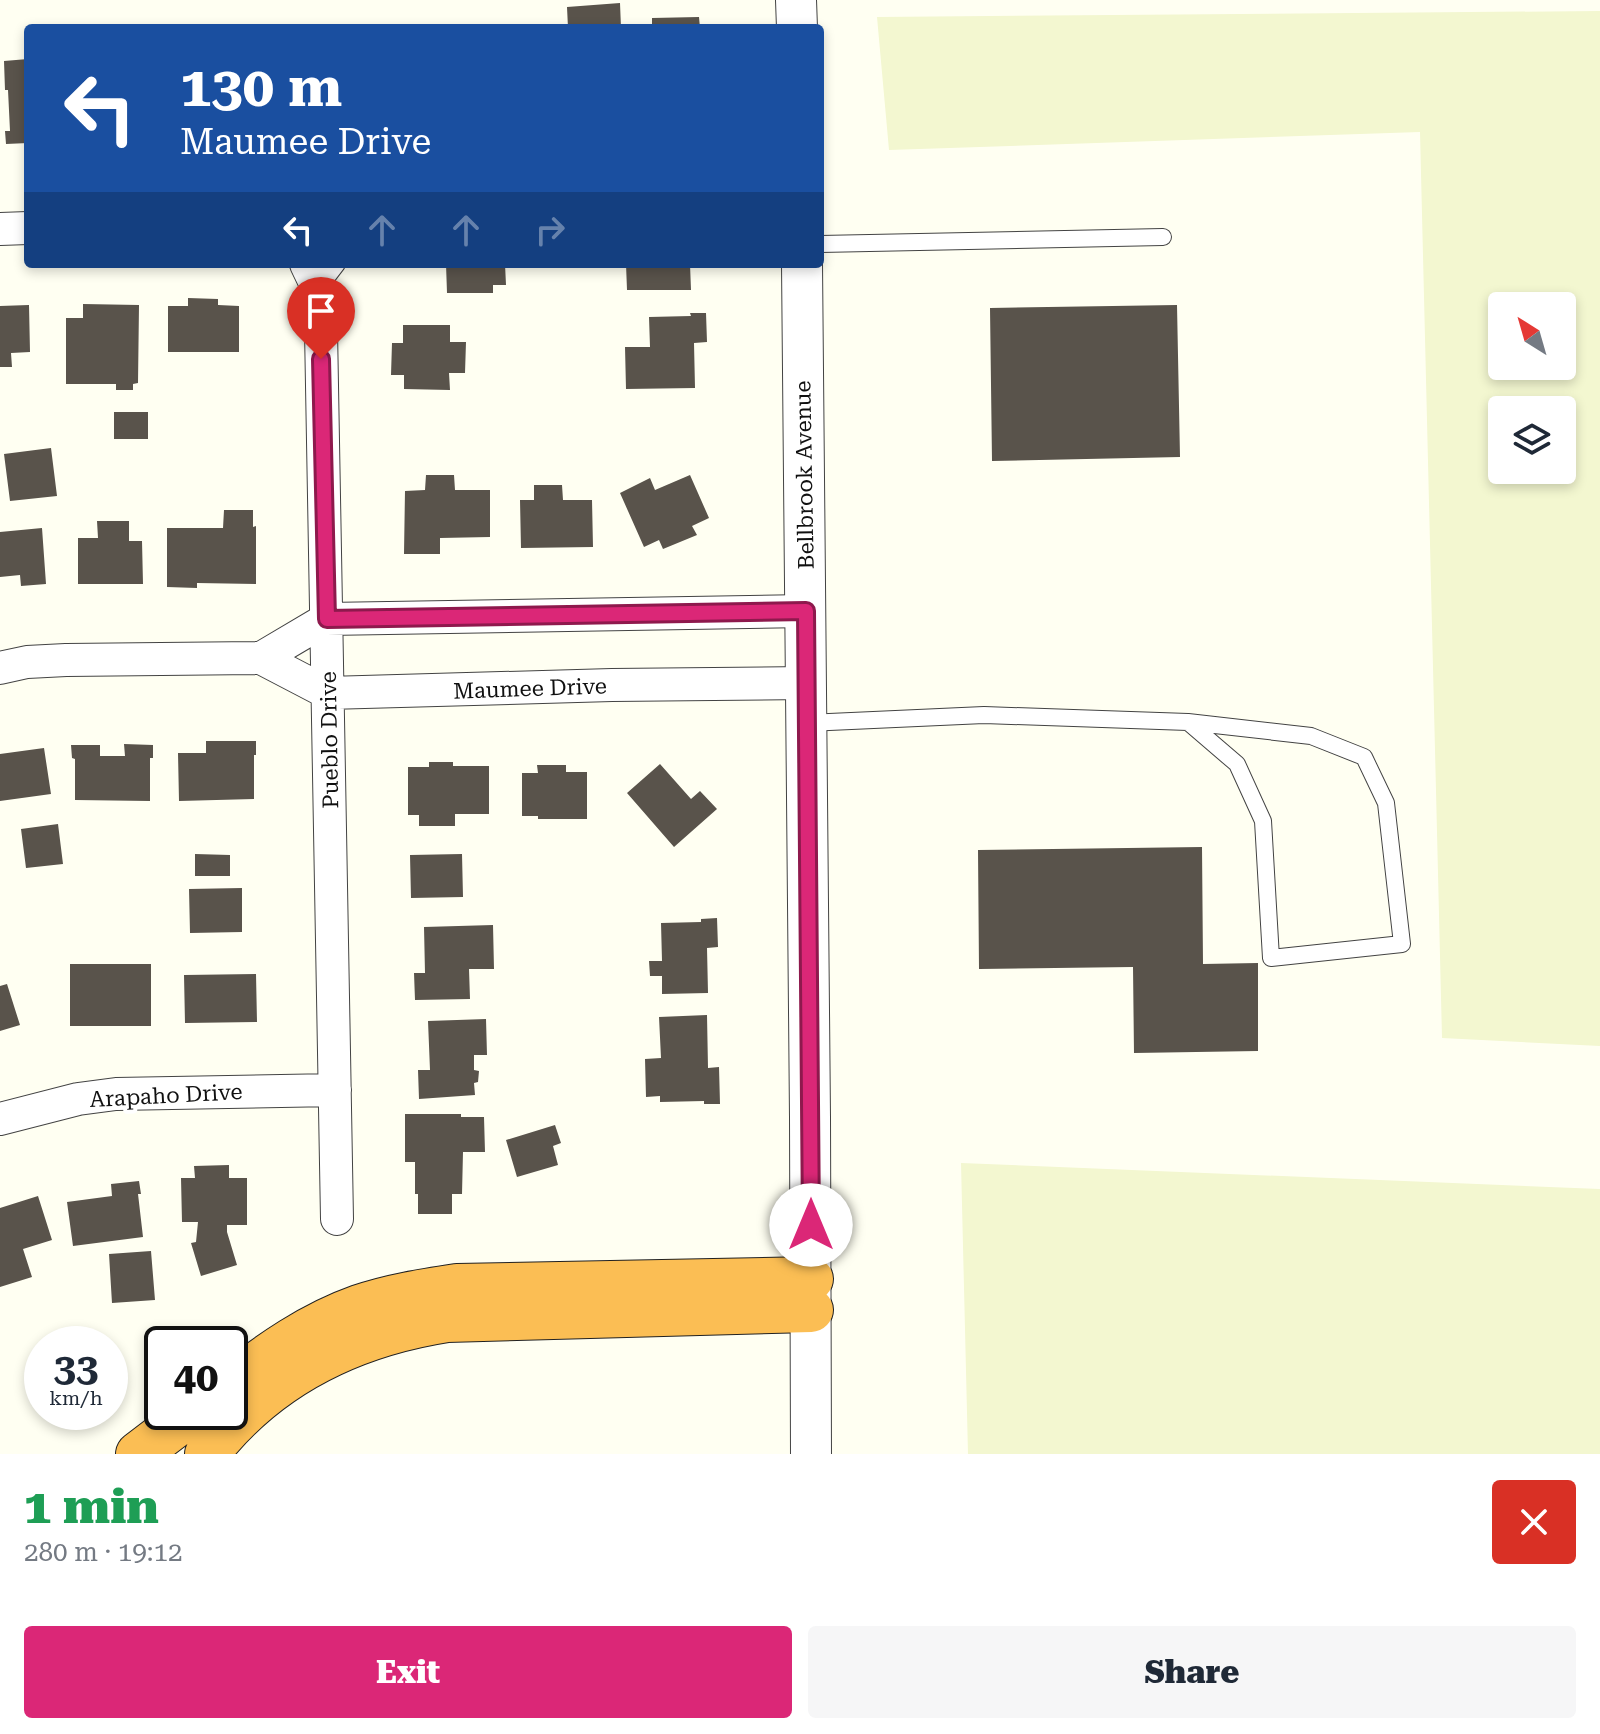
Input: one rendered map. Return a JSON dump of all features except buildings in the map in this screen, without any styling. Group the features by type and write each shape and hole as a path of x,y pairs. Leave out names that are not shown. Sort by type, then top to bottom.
{"highway":[{"path":"248,1370 274,1350 317,1325 358,1307 407,1293 457,1286 811,1295"},
{"path":"207,1454 241,1416 273,1389 314,1362 347,1346 411,1326 447,1320 811,1295"},
{"path":"138,1454 169,1430"}],"street":[{"path":"796,0 797,24"},
{"path":"0,229 24,228"},
{"name":"Bellbrook Avenue","path":"802,268 811,1454"},
{"name":"Pueblo Drive","path":"320,272 337,1219"},
{"name":"Maumee Drive","path":"261,658 327,619 806,611"},
{"name":"Maumee Drive","path":"0,668 27,662 66,660 261,658 328,693 807,683"},
{"name":"Arapaho Drive","path":"0,1119 78,1099 116,1094 335,1090"}],"lane":[{"path":"824,244 1163,237"},
{"path":"807,723 984,715 1188,722 1311,736 1364,757 1386,803 1402,944 1271,958 1263,821 1237,764 1188,722"}],"green space":[{"path":"1600,11 1600,1046 1442,1038 1420,132 889,150 877,17"},
{"path":"961,1163 1600,1189 1600,1454 968,1454"}],"route":[{"path":"321,359 327,619 806,611 811,1225"}]}
